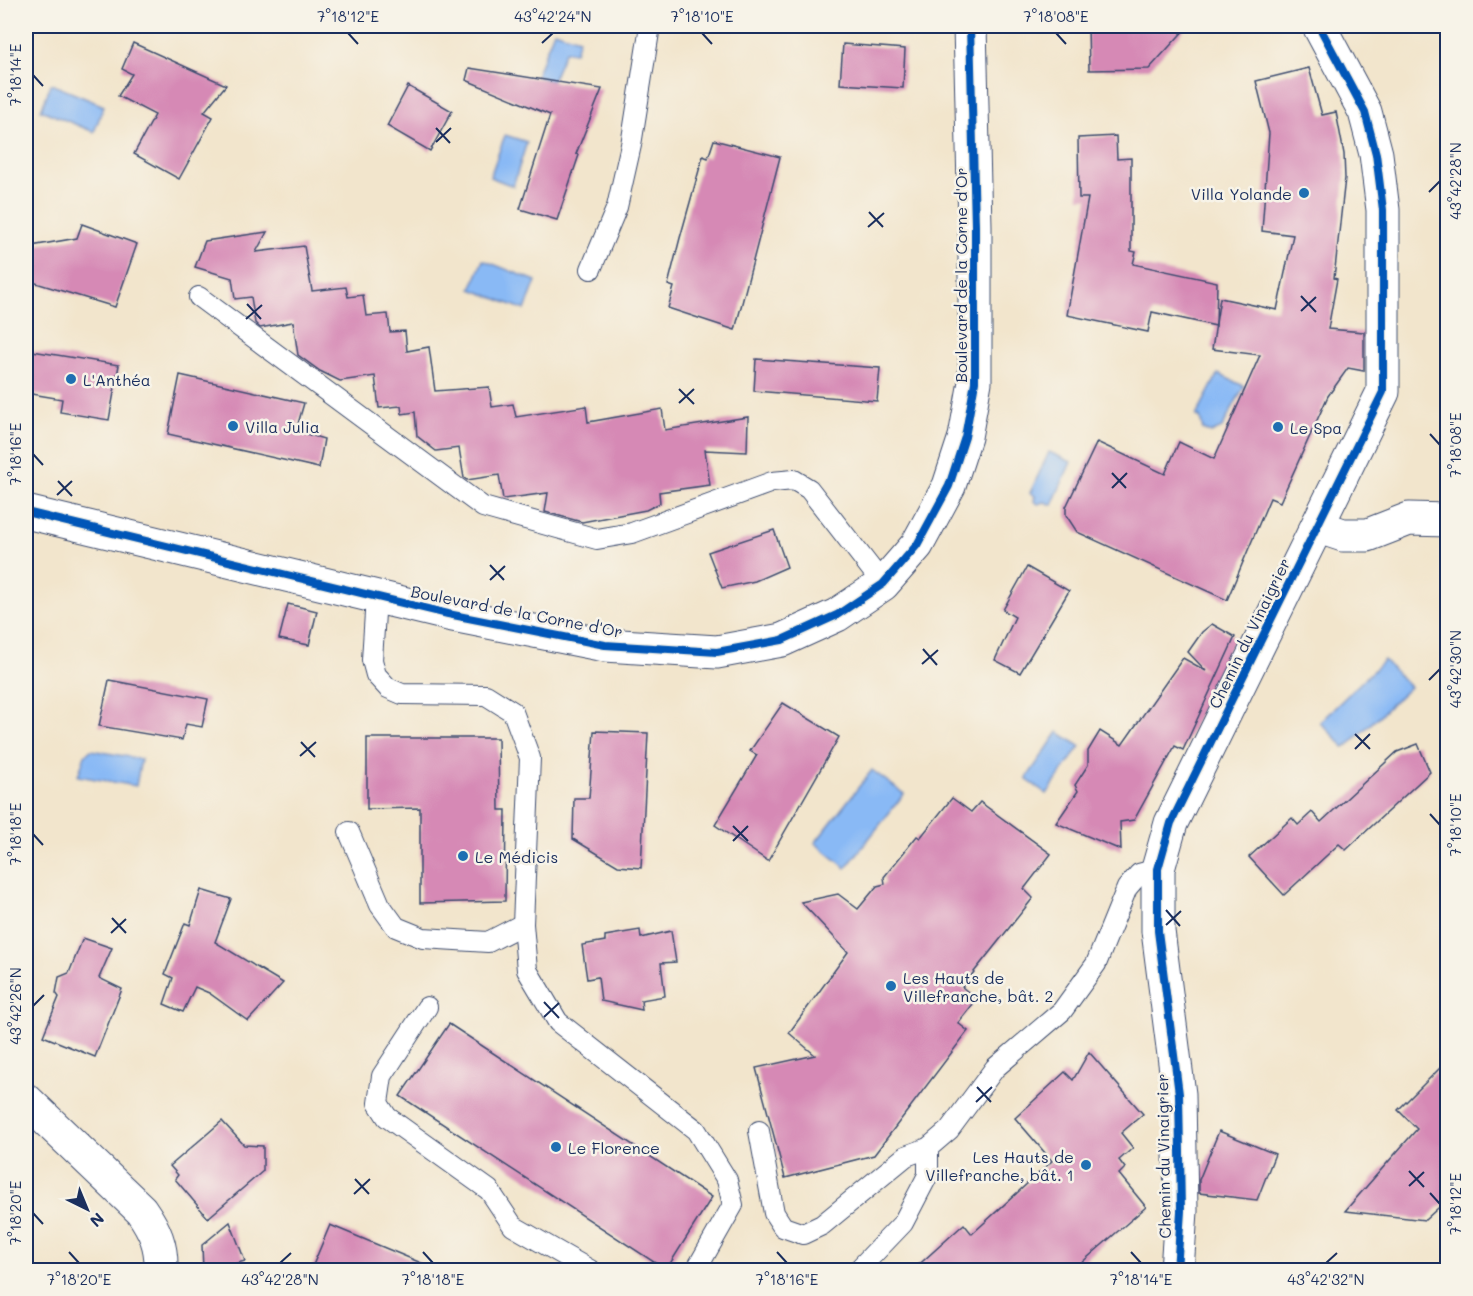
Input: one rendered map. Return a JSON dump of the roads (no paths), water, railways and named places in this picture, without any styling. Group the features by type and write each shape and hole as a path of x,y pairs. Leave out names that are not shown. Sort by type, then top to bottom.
{"street":[{"name":"Boulevard de la Corne d'Or","path":"26,512 375,597 605,645 717,652 782,640 837,615 883,584 917,545 949,486 965,436 975,382 975,226 970,26"},
{"name":"Chemin du Vinaigrier","path":"1177,1270 1181,1211 1179,1094 1158,931 1158,870 1171,823 1294,569 1319,527 1383,392 1383,210 1376,154 1365,112 1319,26"},
{"path":"1319,527 1342,535 1368,535 1408,519 1448,520"},
{"path":"26,1100 141,1210 156,1232 161,1256 161,1270"}],"lane":[{"path":"591,269 616,207 631,145 650,26"},
{"path":"199,297 483,507 597,539 632,532 772,482 794,480 809,489 883,584"},
{"path":"375,597 372,660 376,675 388,688 402,694 486,694 513,712 522,731 530,758 523,924 527,970 558,1023 696,1130 727,1180 733,1205 696,1270"},
{"path":"349,832 380,905 396,927 423,938 488,942 523,924"},
{"path":"759,1131 774,1213 783,1227 803,1234 822,1225 906,1156 928,1148 949,1130 995,1068 1062,1011 1096,964 1127,888 1138,874 1158,870"},
{"path":"427,1007 382,1076 378,1103 387,1117 489,1190 513,1226 590,1270"},
{"path":"858,1270 903,1223 928,1175 928,1148"}],"water":[{"path":"554,31 579,39 575,52 565,51 552,81 536,76"},
{"path":"51,84 104,106 94,132 41,110"},
{"path":"505,135 527,142 513,186 490,177"},
{"path":"483,260 536,281 525,310 471,289"},
{"path":"1218,374 1244,386 1222,428 1211,433 1203,430 1200,417 1196,416"},
{"path":"1049,452 1071,462 1052,505 1045,502 1038,504 1034,501 1035,496 1030,493"},
{"path":"1384,660 1410,687 1345,748 1320,722"},
{"path":"1058,732 1080,746 1047,794 1026,779"},
{"path":"91,750 141,759 136,786 78,776 85,755"},
{"path":"872,770 904,794 846,868 815,843"}],"place":[{"name":"Villa Yolande","path":"1304,193"},
{"name":"L'Anthéa","path":"71,379"},
{"name":"Villa Julia","path":"233,426"},
{"name":"Le Spa","path":"1278,427"},
{"name":"Le Médicis","path":"463,856"},
{"name":"Les Hauts de Villefranche, bât. 2","path":"891,986"},
{"name":"Le Florence","path":"556,1147"},
{"name":"Les Hauts de Villefranche, bât. 1","path":"1086,1165"}]}
